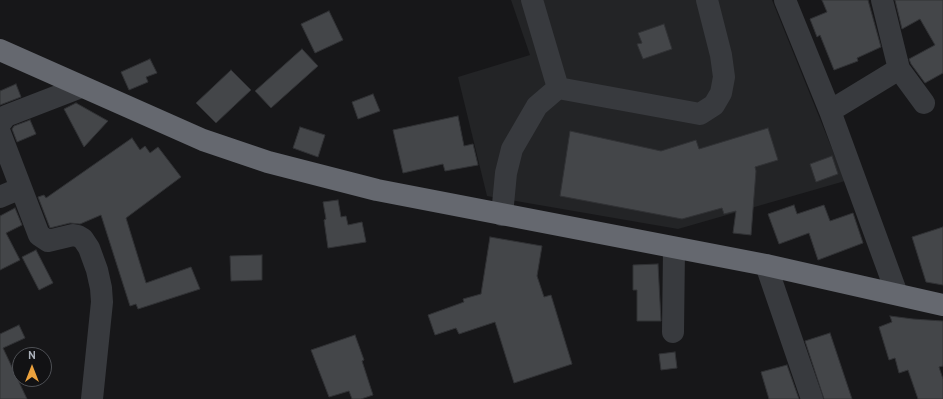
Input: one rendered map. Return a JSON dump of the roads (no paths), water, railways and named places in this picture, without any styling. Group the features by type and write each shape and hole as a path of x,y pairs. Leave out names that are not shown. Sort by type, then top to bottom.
{"highway":[{"path":"0,50 203,140 268,162 377,190 766,266 943,305"}],"street":[{"path":"532,0 558,88"},
{"path":"558,88 700,114 714,105 721,93 724,77 721,55 707,0"},
{"path":"785,0 830,111 897,294"},
{"path":"882,0 900,69 924,103"},
{"path":"830,111 900,69"},
{"path":"0,124 6,116 81,87"},
{"path":"502,215 506,173 512,149 537,106 558,88"},
{"path":"0,132 39,235 48,241 73,235 83,239 89,248 97,270 102,302 92,399"},
{"path":"0,197 21,188"},
{"path":"673,332 674,249"},
{"path":"766,266 812,399"}]}
